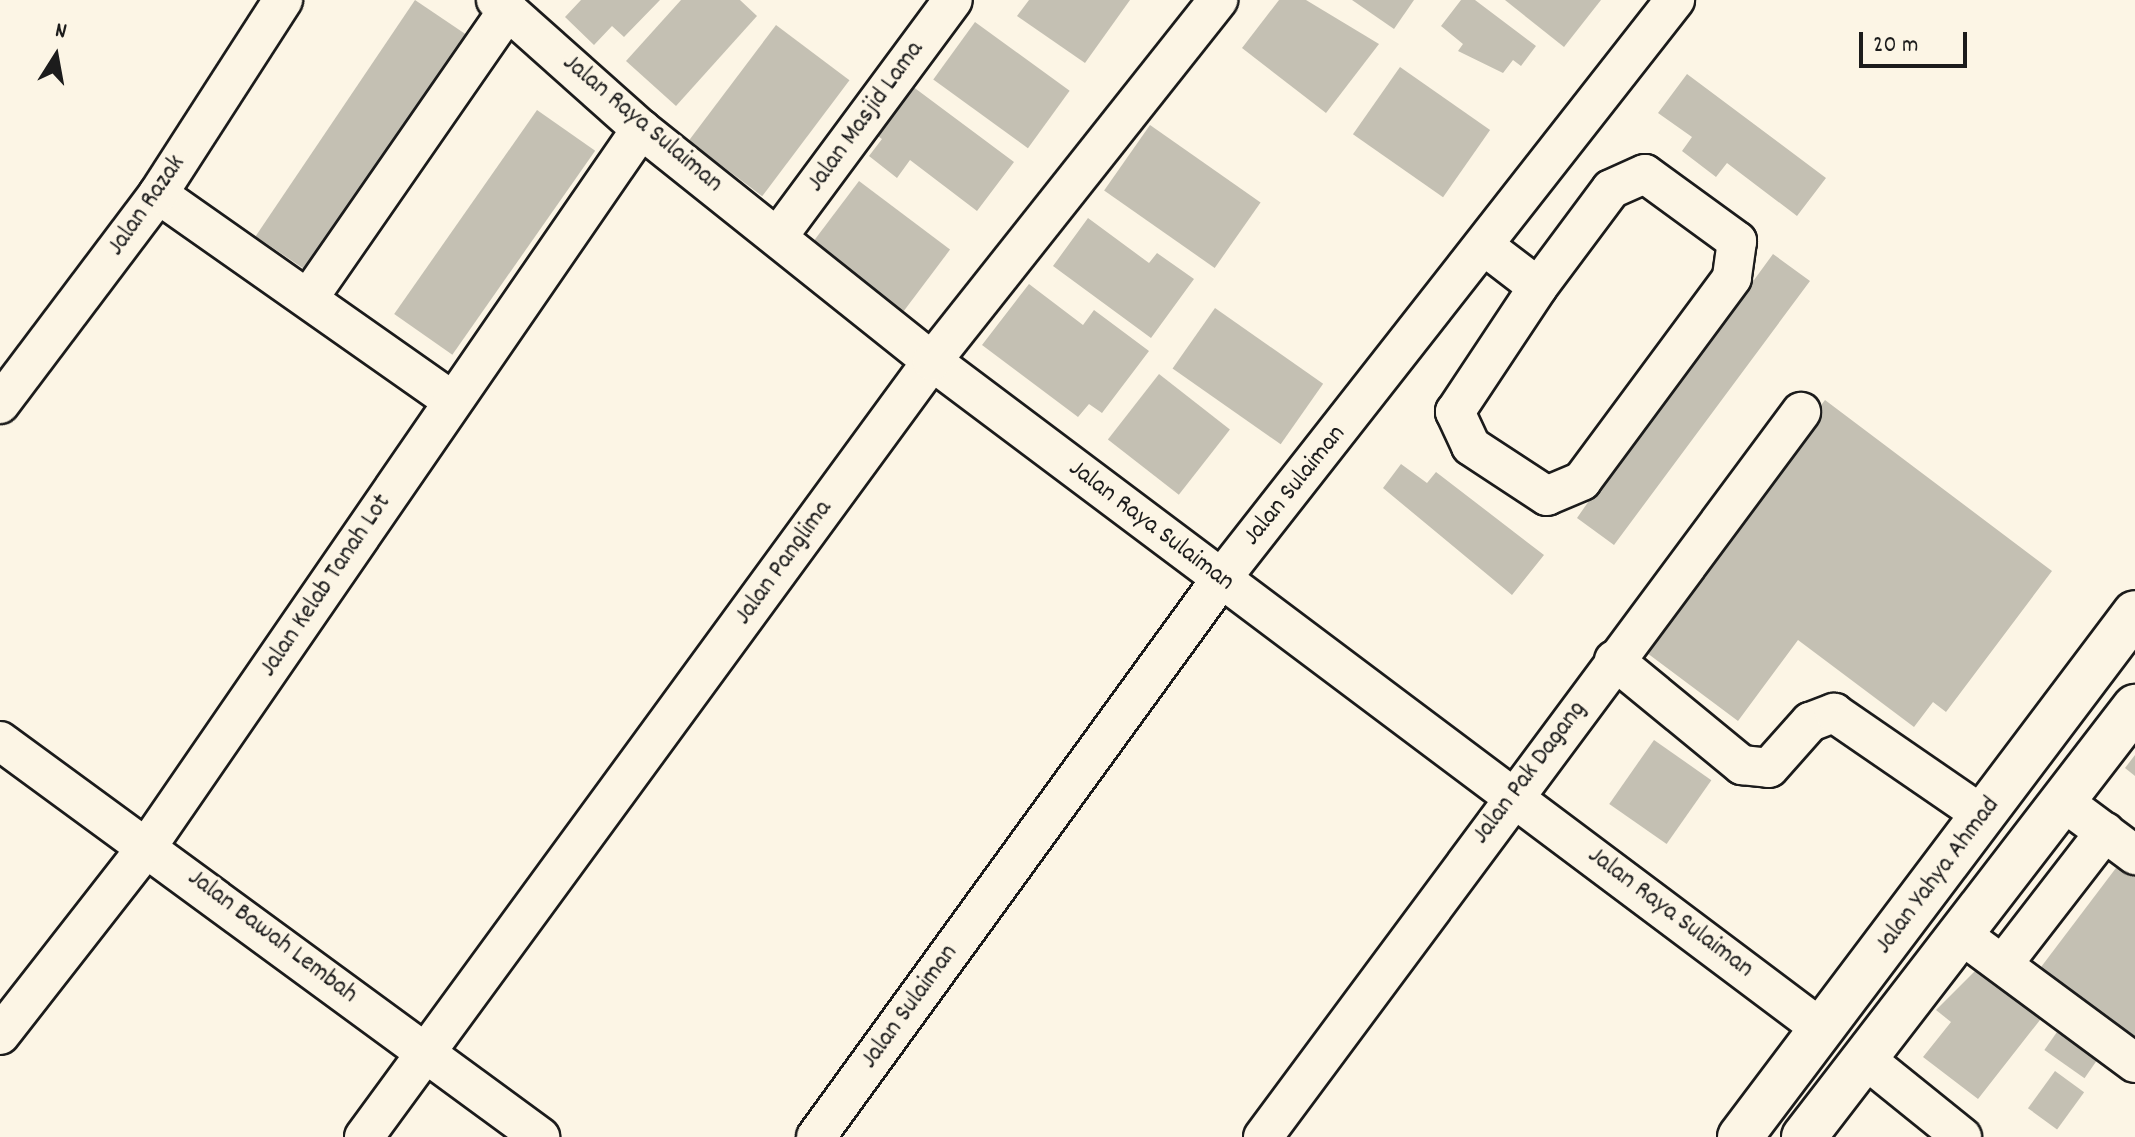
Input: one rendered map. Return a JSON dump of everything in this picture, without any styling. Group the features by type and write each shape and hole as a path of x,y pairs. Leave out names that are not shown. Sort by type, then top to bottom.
{"main road":[{"name":"Jalan Yahya Ahmad","path":"1740,1137 2135,613"},
{"name":"Jalan Yahya Ahmad","path":"1804,1137 2135,707"}],"street":[{"name":"Jalan Razak","path":"0,404 158,194 283,0"},
{"name":"Jalan Masjid Lama","path":"779,235 953,0"},
{"name":"Jalan Panglima","path":"364,1137 932,361 1218,0"},
{"name":"Jalan Sulaiman","path":"816,1137 1221,579 1487,248 1675,0"},
{"path":"310,296 502,5"},
{"name":"Jalan Raya Sulaiman","path":"502,5 641,129 779,235 932,361 1221,579 1513,793 1823,1030"},
{"name":"Jalan Kelab Tanah Lot","path":"0,1035 149,844 641,129"},
{"path":"1626,177 1664,181 1737,241 1732,278 1582,481 1547,496 1471,446 1455,412 1538,287 1626,177"},
{"path":"158,194 310,296 452,401"},
{"path":"1487,248 1538,287"},
{"name":"Jalan Pak Dagang","path":"1263,1137 1513,793 1801,412"},
{"path":"1614,660 1742,765 1769,768 1810,722 1834,713 1984,816"},
{"name":"Jalan Bawah Lembah","path":"0,741 149,844 540,1137"},
{"path":"2064,802 2135,855"},
{"path":"2003,964 2105,832"},
{"path":"1962,935 2135,1063"},
{"path":"1864,1058 1962,1137"}],"building":[{"path":"415,0 474,40 314,276 256,236"},
{"path":"581,0 660,0 624,37 612,26 594,45 565,17"},
{"path":"681,0 740,0 757,16 676,106 626,61"},
{"path":"1029,0 1130,0 1085,63 1017,16"},
{"path":"1279,0 1306,0 1379,44 1326,113 1242,48"},
{"path":"1352,0 1414,0 1394,29"},
{"path":"1461,0 1475,0 1536,46 1521,66 1513,60 1503,73 1458,51 1463,44 1441,26"},
{"path":"1505,0 1601,0 1564,47"},
{"path":"975,22 1070,91 1028,148 933,79"},
{"path":"776,25 849,80 762,196 689,141"},
{"path":"1400,67 1490,130 1443,197 1353,134"},
{"path":"1687,74 1826,178 1797,216 1727,163 1716,177 1682,151 1692,137 1658,113"},
{"path":"912,86 1014,162 977,211 910,160 897,178 869,156 882,139 875,134"},
{"path":"537,110 595,151 452,355 394,314"},
{"path":"1150,125 1261,202 1215,268 1104,191"},
{"path":"859,181 950,250 899,317 808,248"},
{"path":"1088,218 1149,263 1157,253 1194,279 1151,338 1053,266"},
{"path":"1773,254 1810,281 1614,545 1577,518 1747,274 1754,280"},
{"path":"1029,284 1083,325 1094,310 1149,351 1102,413 1089,404 1078,417 982,345"},
{"path":"1215,308 1323,384 1281,444 1173,369"},
{"path":"1159,374 1230,429 1179,495 1108,439"},
{"path":"1825,400 2052,571 1946,712 1933,702 1914,727 1798,640 1738,721 1639,647"},
{"path":"1401,464 1427,483 1436,472 1544,555 1512,595 1383,488"},
{"path":"1654,740 1711,780 1667,844 1609,804"},
{"path":"2135,755 2135,776 2125,768"},
{"path":"2119,864 2135,876 2135,1036 2128,1044 2035,975"},
{"path":"1983,963 2047,1011 1978,1099 1923,1057 1951,1022 1936,1010"},
{"path":"2057,1032 2097,1060 2085,1078 2044,1050"},
{"path":"2055,1071 2084,1092 2057,1129 2028,1108"}]}
